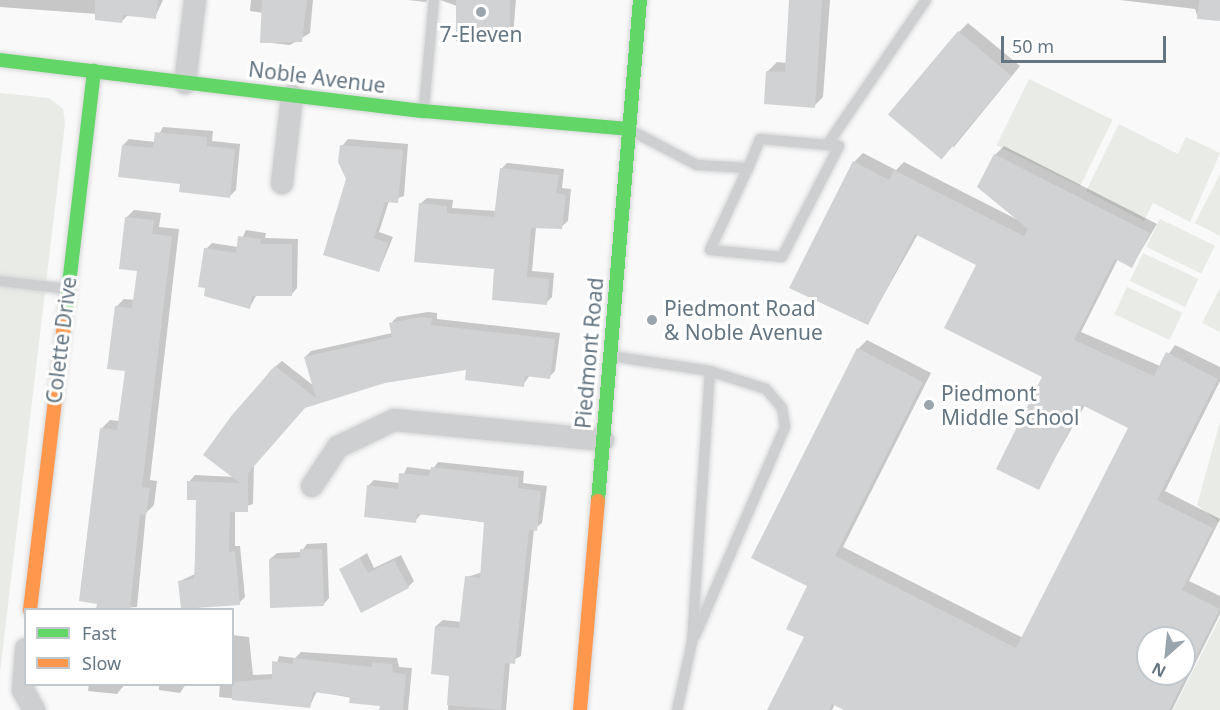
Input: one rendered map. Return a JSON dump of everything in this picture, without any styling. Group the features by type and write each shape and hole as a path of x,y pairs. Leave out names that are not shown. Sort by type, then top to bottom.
{"street":[{"path":"185,83 195,0"},
{"name":"Piedmont Road","path":"580,710 640,0"},
{"name":"Noble Avenue","path":"0,60 423,111 629,129"},
{"name":"Colette Drive","path":"30,608 94,71"},
{"path":"282,183 292,96"},
{"path":"312,486 338,447 394,420 603,440"},
{"path":"24,676 23,690 34,710"}],"lane":[{"path":"423,111 434,0"},
{"path":"827,145 926,0"},
{"path":"629,129 697,165 748,168"},
{"path":"760,139 839,146 782,257 710,250 748,168 760,139"},
{"path":"0,281 67,290"},
{"path":"610,356 710,371 766,388 782,408 785,427 692,642"},
{"path":"678,710 692,642 710,371"}],"shaded area":[{"path":"1029,79 1113,120 1080,186 997,146"},
{"path":"0,93 49,98 63,109 65,123 0,672"},
{"path":"1119,124 1178,154 1186,137 1220,153 1190,222 1153,203 1144,221 1086,191"},
{"path":"1220,174 1220,236 1195,223"},
{"path":"1160,219 1215,246 1201,274 1146,247"},
{"path":"1143,253 1198,279 1185,307 1130,281"},
{"path":"1127,287 1182,313 1170,340 1114,314"},
{"path":"1220,288 1220,332 1202,323"},
{"path":"1220,422 1220,523 1197,505"},
{"path":"1220,618 1220,710 1173,710 1185,686 1196,686 1196,665"}],"building":[{"path":"95,0 158,0 156,19 123,15 122,23 95,20"},
{"path":"262,0 307,0 302,42 260,43"},
{"path":"456,0 510,0 510,41 456,41"},
{"path":"789,0 822,0 815,108 764,104 766,71 785,72"},
{"path":"1199,0 1220,0 1220,21 1197,19"},
{"path":"958,31 1012,76 942,159 888,114"},
{"path":"155,132 207,137 207,146 235,149 230,198 179,192 180,184 118,177 122,145 153,148"},
{"path":"340,145 403,150 398,203 385,202 374,238 388,243 379,272 323,255 346,179 338,162"},
{"path":"994,154 1150,233 1132,268 1115,259 1074,340 1154,376 1166,352 1218,379 1157,500 1213,528 1182,590 1220,609 1196,657 1196,626 1136,626 1136,686 1181,686 1169,710 844,710 832,704 829,710 767,710 804,637 786,629 807,586 751,558 857,348 923,382 835,556 1016,648 1128,428 1082,405 1039,490 996,469 1042,377 944,328 976,265 915,234 868,325 789,288 853,161 889,180 894,170 1024,236 1028,229 977,187"},
{"path":"500,168 559,175 556,193 566,195 562,229 531,228 527,277 549,279 547,305 492,300 494,269 414,262 419,203 447,206 447,213 494,217"},
{"path":"125,217 154,220 152,234 172,236 142,487 150,488 146,515 140,514 130,608 96,608 97,604 79,601 100,428 117,430 125,371 107,369 115,306 132,308 137,271 119,269"},
{"path":"238,236 261,239 260,244 292,244 292,296 252,296 250,309 204,296 205,288 198,287 204,248 236,253"},
{"path":"421,317 432,318 431,325 555,339 550,379 525,376 524,387 465,380 466,370 385,383 305,408 248,473 248,512 230,512 229,552 235,551 240,605 181,608 178,581 194,579 196,500 187,500 187,481 240,483 203,455 232,415 275,366 316,398 304,357 392,337 389,323"},
{"path":"431,467 519,477 518,488 541,491 537,531 529,530 515,664 505,663 501,710 447,705 449,676 431,674 435,626 459,628 465,576 480,578 484,522 417,514 416,523 364,517 367,485 398,489 399,473 429,476"},
{"path":"300,549 322,549 324,606 270,608 269,559 300,558"},
{"path":"360,558 368,573 394,560 409,588 361,613 339,569"},
{"path":"293,658 372,667 372,662 392,664 393,673 406,674 403,710 379,710 380,706 349,703 350,697 313,692 310,708 232,700 234,682 272,679 272,661 293,664"}],"traffic: fast":[{"path":"598,501 640,0"},
{"path":"0,60 423,111 629,129"},
{"path":"65,318 94,71"}],"traffic: slow":[{"path":"30,608 65,318"},
{"path":"580,710 598,501"}],"place":[{"name":"7-Eleven","path":"481,12"},
{"name":"Piedmont Road & Noble Avenue","path":"652,320"},
{"name":"Piedmont Middle School","path":"929,405"}]}
